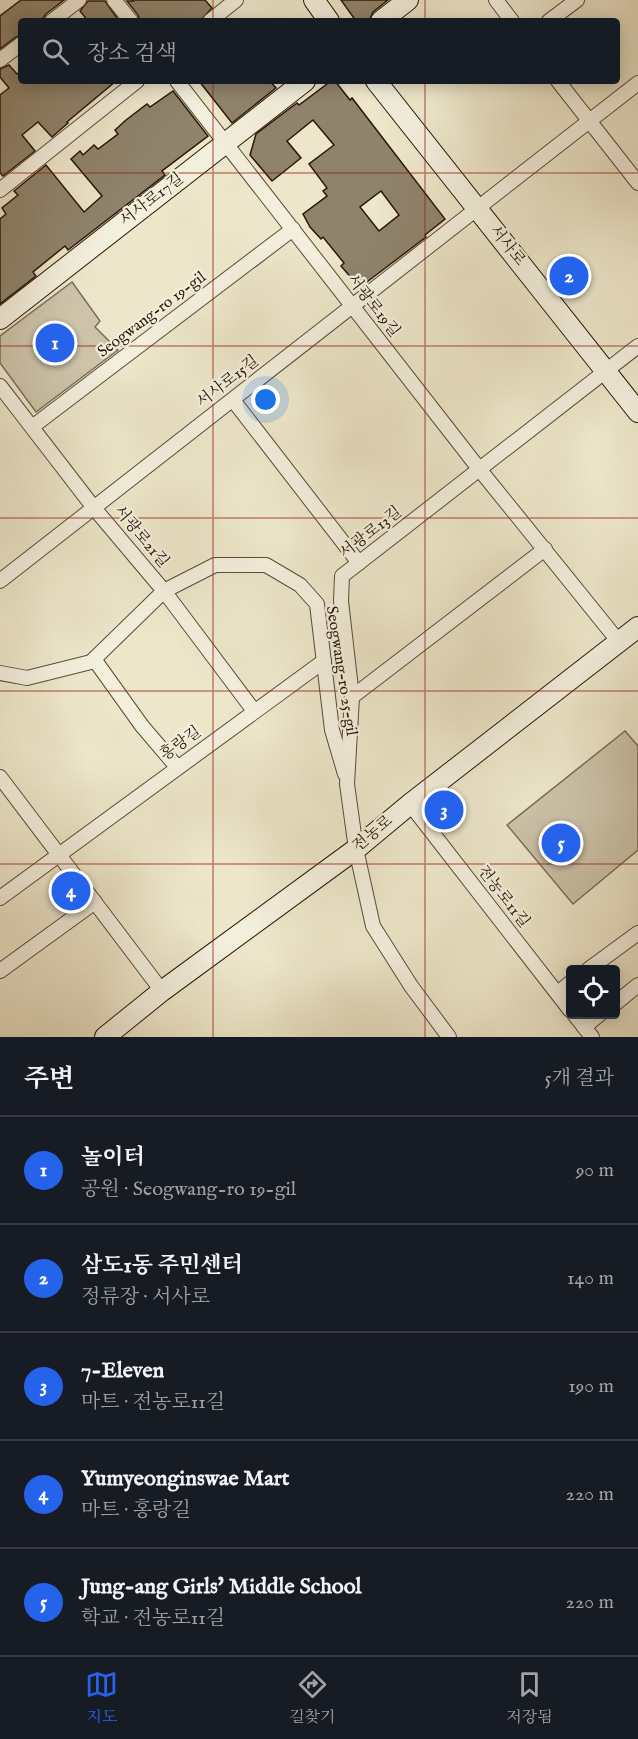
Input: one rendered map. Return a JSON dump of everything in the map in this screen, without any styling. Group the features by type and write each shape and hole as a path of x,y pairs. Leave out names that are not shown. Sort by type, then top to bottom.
{"street":[{"path":"56,18 79,0"},
{"path":"114,0 129,18"},
{"path":"214,18 236,0"},
{"path":"314,0 327,18"},
{"path":"385,18 408,0"},
{"path":"496,0 510,18"},
{"path":"553,18 577,0"},
{"path":"0,60 18,46"},
{"name":"서사로15길","path":"0,581 638,83"},
{"path":"0,190 133,84"},
{"name":"서광로19길","path":"179,84 480,470 619,642"},
{"name":"서사로17길","path":"0,319 301,84"},
{"name":"서사로","path":"378,84 608,371 638,412"},
{"path":"560,84 638,183"},
{"name":"Seogwang-ro 19-gil","path":"32,427 293,229"},
{"name":"서광로13길","path":"449,1037 411,986 373,926 356,849 348,784 352,697 340,601 342,576 638,346"},
{"name":"서광로21길","path":"0,386 94,508 164,591 254,711"},
{"path":"233,400 359,563"},
{"path":"352,697 544,549"},
{"name":"Seogwang-ro 25-gil","path":"0,673 27,678 91,662 164,591 215,565 266,565 300,585 317,604 332,730 348,784"},
{"path":"317,604 340,601"},
{"name":"전농로","path":"105,1037 162,991 356,849 410,804 638,627"},
{"path":"94,659 142,726 177,767"},
{"name":"홍랑길","path":"0,898 324,661"},
{"path":"0,777 162,991"},
{"name":"전농로11길","path":"410,804 566,1004"},
{"path":"0,971 95,902"},
{"path":"594,965 638,933"},
{"path":"620,999 638,985"},
{"path":"558,993 566,986"},
{"path":"578,1019 588,1032 597,1019"}],"shaded area":[{"path":"72,282 100,321 95,327 118,350 36,412 0,363 0,336"},
{"path":"625,731 638,746 638,850 573,904 507,825"}],"building":[{"path":"21,0 64,0 43,18 18,18 18,36 0,49 0,16"},
{"path":"205,0 212,8 203,18 139,18 127,1"},
{"path":"341,0 388,0 373,12 370,18 354,18"},
{"path":"88,1 105,1 117,18 86,18 80,11"},
{"path":"9,65 18,73 18,84 112,84 52,137 38,122 22,135 35,151 3,176 0,173 0,95 9,88 0,77 0,69"},
{"path":"201,84 273,84 276,88 232,123"},
{"path":"327,84 337,84 350,100 352,98 445,219 425,235 426,237 363,285 354,281 341,266 344,263 323,237 321,239 310,227 303,214 327,196 323,191 327,188 309,164 334,145 313,120 287,141 301,158 272,181 250,155 256,134 297,103 299,105","holes":["381,191 399,215 379,231 360,207"]},
{"path":"173,91 208,136 162,171 165,175 68,250 65,246 33,272 36,276 0,304 0,219 6,214 2,208 18,195 14,191 46,165 84,212 102,196 71,159 80,151 83,155 94,145 98,149 118,134 115,130 126,120 147,104 150,107"}],"place":[{"name":"삼도1동 주민센터","path":"569,276"},
{"name":"놀이터","path":"55,343"},
{"name":"7-Eleven","path":"444,810"},
{"name":"Jung-ang Girls' Middle School","path":"561,843"},
{"name":"Yumyeonginswae Mart","path":"71,891"}]}
